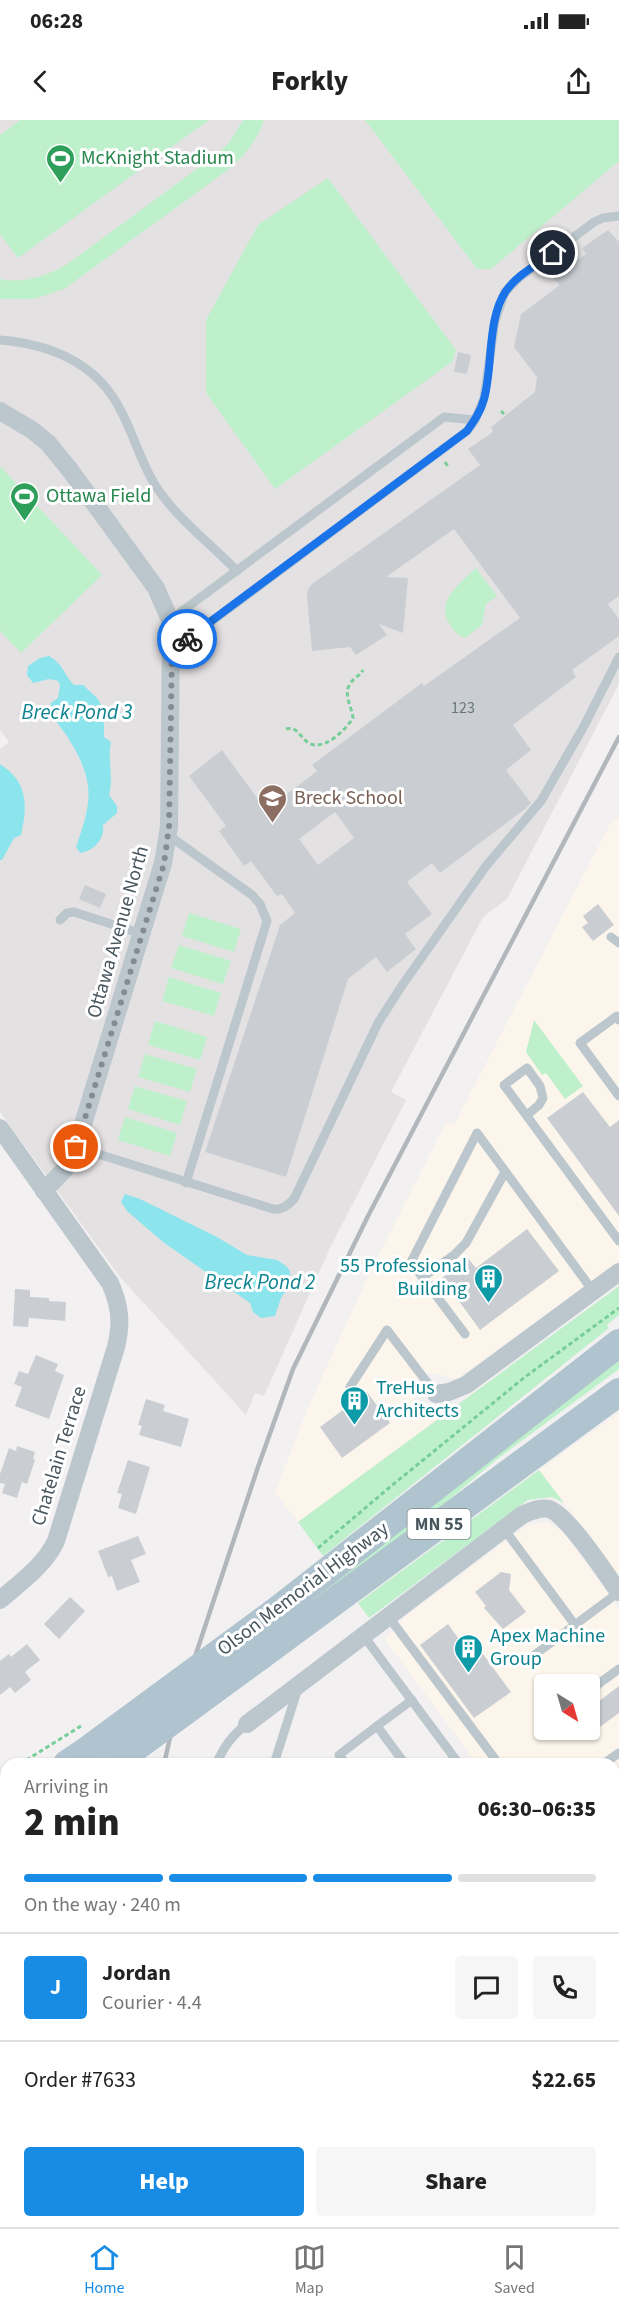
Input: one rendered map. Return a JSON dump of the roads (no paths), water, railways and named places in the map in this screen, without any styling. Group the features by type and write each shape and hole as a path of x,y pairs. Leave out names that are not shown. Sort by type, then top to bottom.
{"main road":[{"name":"Olson Memorial Highway","path":"76,1758 275,1612 619,1343"},
{"name":"Olson Memorial Highway","path":"121,1758 619,1392"}],"street":[{"name":"Ottawa Avenue North","path":"0,411 32,430 57,454 151,580 170,620 172,651 168,835 164,864 76,1147 65,1169 44,1191"},
{"path":"0,1128 44,1191"},
{"name":"Chatelain Terrace","path":"0,1600 39,1567 50,1554 56,1541 116,1347 120,1324 118,1304 106,1276 44,1191"},
{"path":"436,1394 449,1392 466,1385 619,1272"},
{"path":"247,1724 531,1510 547,1509 562,1517 619,1592"}],"lane":[{"path":"172,651 467,431 475,420 484,398 495,321 505,292 519,278 594,222 619,216"},
{"path":"0,340 36,345 57,352 73,360 96,377 116,403 139,456 167,502 192,531 237,571"},
{"path":"170,620 444,417 475,420"},
{"path":"76,1147 273,1209 284,1208 294,1199 384,1014 486,866 541,801 584,726 619,657"},
{"path":"168,835 252,895 260,904 267,921 186,1183"},
{"path":"60,920 67,913 74,912 142,934"},
{"path":"619,1020 617,1016 580,1043 619,1096"},
{"path":"527,1115 539,1105 543,1098 540,1086 527,1068 504,1085 619,1241"},
{"path":"465,1334 411,1262 477,1133 593,1291"},
{"path":"423,1278 466,1243 505,1172"},
{"path":"350,1387 387,1330 436,1394"},
{"path":"504,1529 574,1625"},
{"path":"532,1656 619,1592"},
{"path":"388,1616 494,1758"},
{"path":"363,1635 455,1758"},
{"path":"600,1683 619,1669"},
{"path":"276,1758 300,1683"},
{"path":"341,1758 339,1755 412,1700"},
{"path":"219,1758 234,1733 247,1724"},
{"path":"377,1726 401,1758"}],"water":[{"name":"Breck Pond 3","path":"49,656 61,666 74,685 83,685 98,699 102,707 104,737 111,742 109,795 117,806 117,813 103,825 98,844 80,853 76,847 86,816 87,778 76,752 52,713 51,703 58,698 60,685 58,681 49,679 33,683 27,675 28,666 40,658"},
{"path":"0,764 9,771 21,787 25,805 21,835 14,838 2,860 0,860"},
{"name":"Breck Pond 2","path":"125,1194 140,1199 217,1237 247,1255 277,1260 286,1266 290,1271 290,1283 281,1298 275,1316 261,1318 253,1312 250,1303 163,1242 127,1211 121,1202"}],"railway":[{"path":"165,1758 174,1720 293,1369 368,1216 619,737"}],"place":[{"name":"McKnight Stadium","path":"60,184"},
{"name":"Ottawa Field","path":"25,522"},
{"name":"Breck School","path":"273,824"},
{"name":"55 Professional Building","path":"488,1304"},
{"name":"TreHus Architects","path":"355,1426"},
{"name":"Apex Machine Group","path":"469,1674"}]}
